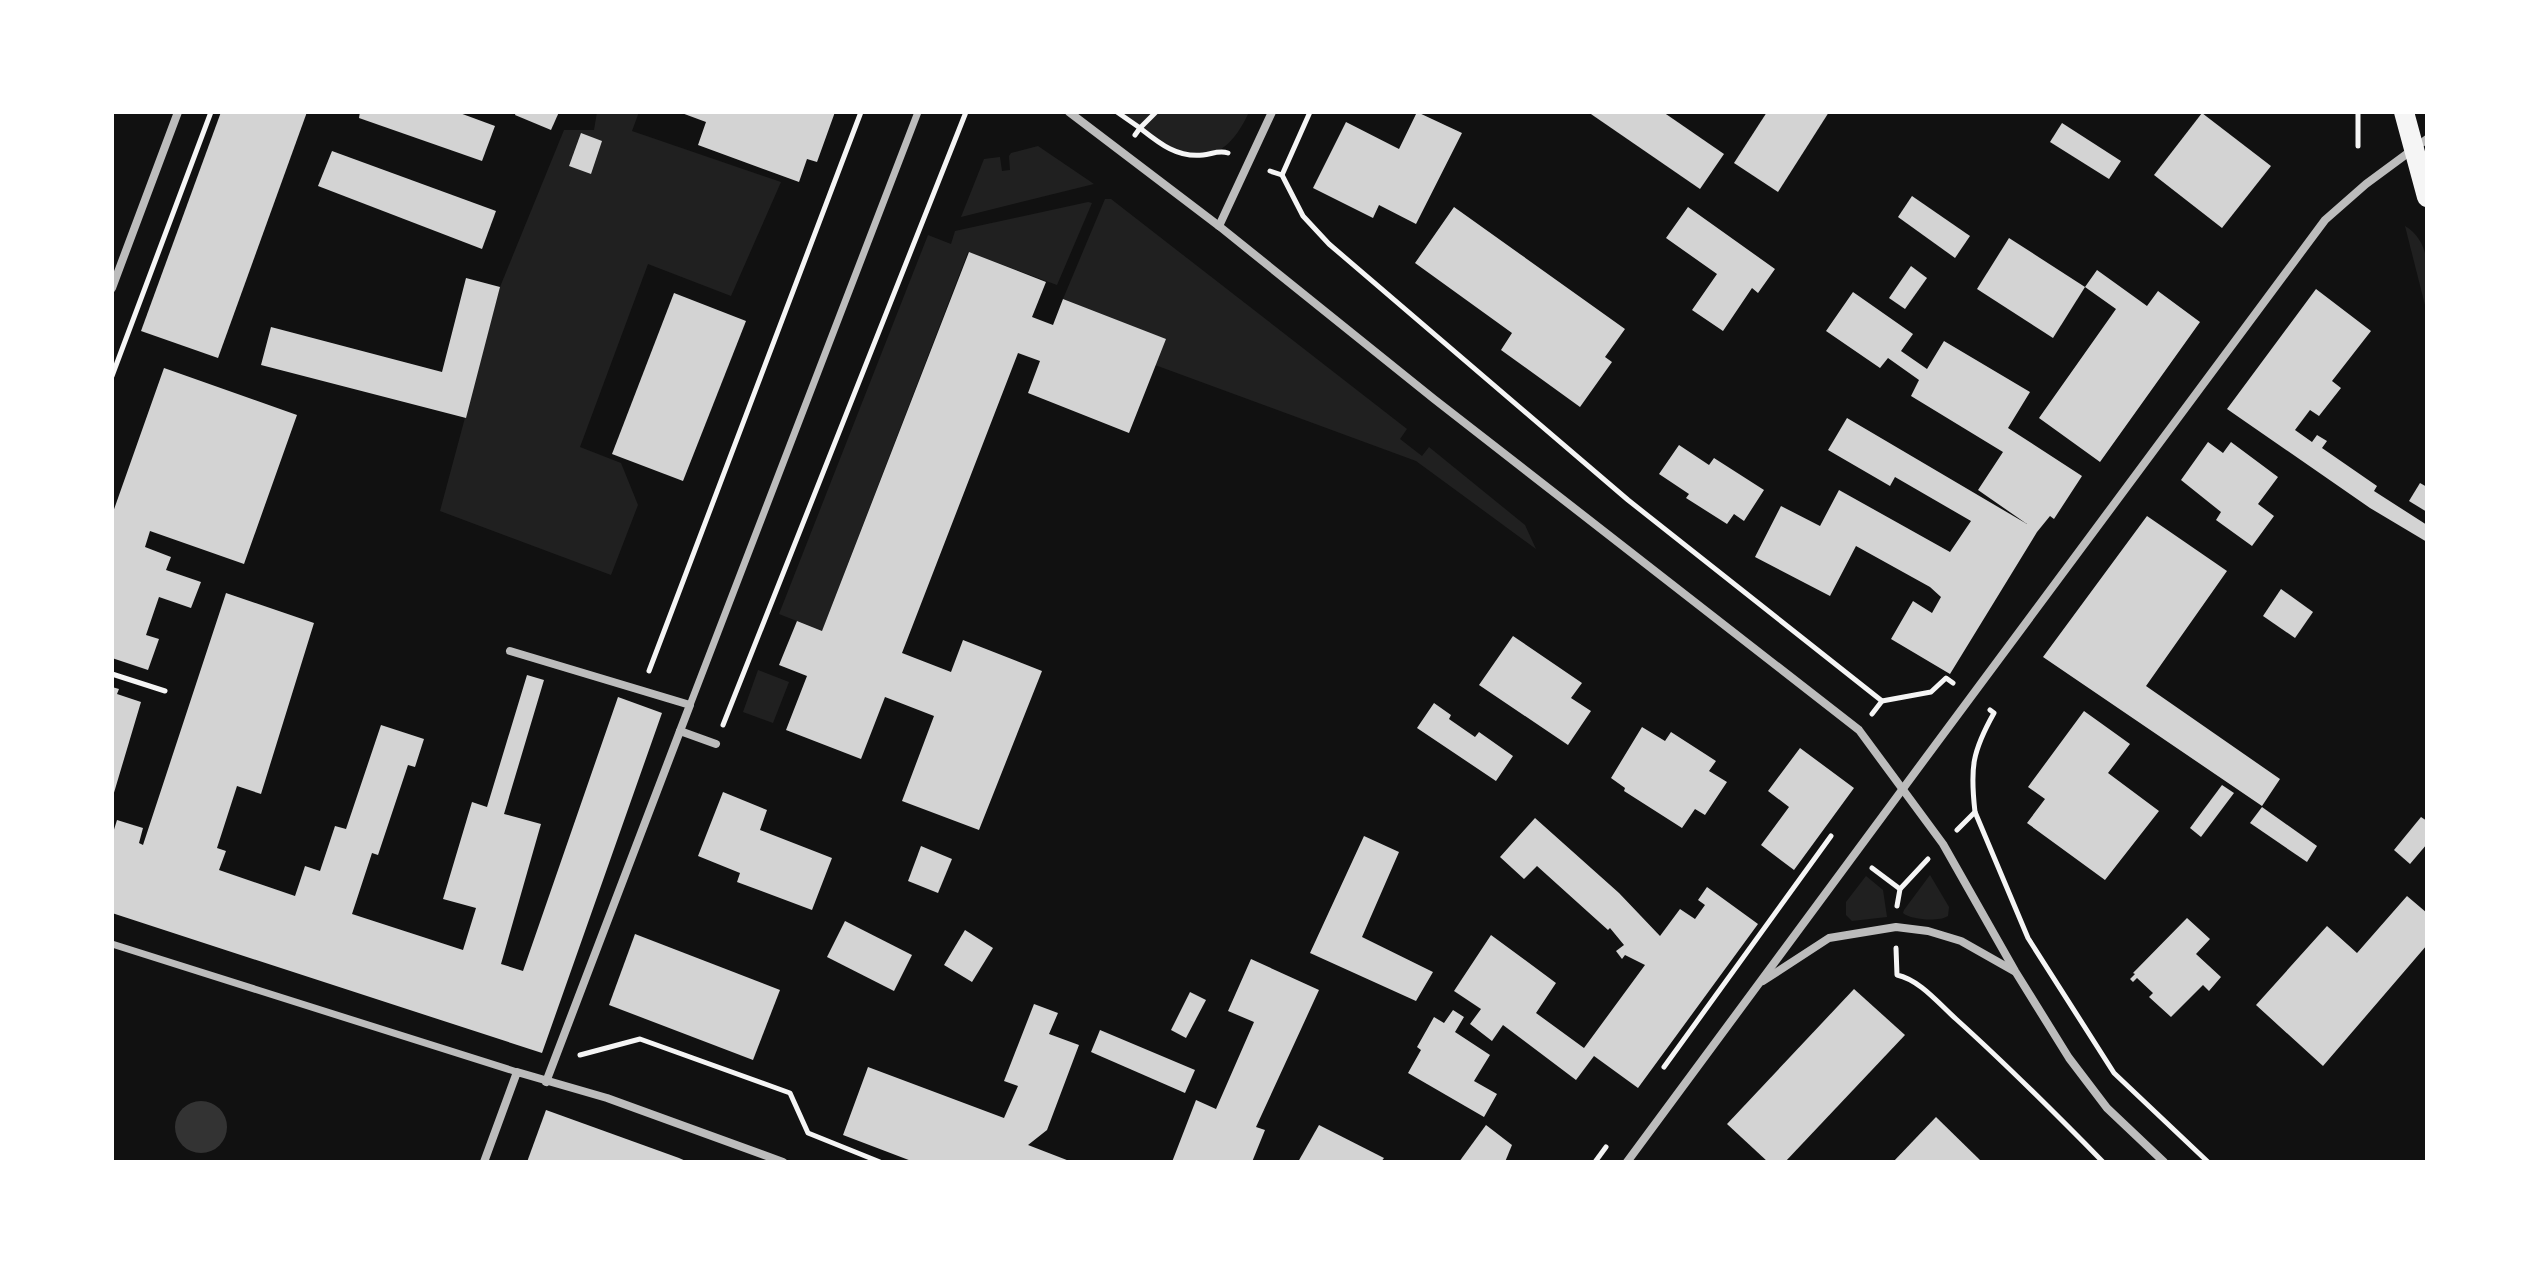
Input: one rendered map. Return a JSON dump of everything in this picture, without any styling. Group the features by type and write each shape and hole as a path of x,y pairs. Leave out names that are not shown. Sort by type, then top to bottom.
{"main road":[{"path":"2404,112 2421,144 2427,197"}],"street":[{"path":"112,288 178,112"},
{"path":"546,1082 918,112"},
{"path":"1069,112 1219,226 1434,399 1859,730 1943,844 2069,1058 2107,1108 2164,1162"},
{"path":"1219,226 1272,112"},
{"path":"1627,1162 1901,788 2325,220 2366,184 2421,144"},
{"path":"510,651 690,705"},
{"path":"680,731 716,744"},
{"path":"1757,985 1829,938 1896,927 1928,931 1961,941 2015,971"},
{"path":"112,944 546,1082 607,1098 783,1162"},
{"path":"484,1162 517,1072"}],"path":[{"path":"112,376 211,112"},
{"path":"641,691 861,112"},
{"path":"716,744 966,112"},
{"path":"1117,112 1165,148 1184,155 1202,156 1222,151 1282,175 1303,216 1329,244 1628,500 1882,701"},
{"path":"1122,152 1156,112"},
{"path":"1282,175 1310,112"},
{"path":"2358,112 2358,146"},
{"path":"112,674 165,691"},
{"path":"1859,730 1882,701 1931,692 1946,678 1972,696"},
{"path":"1975,812 2028,938 2114,1073 2208,1162"},
{"path":"1661,1070 1831,836"},
{"path":"1853,853 1900,889"},
{"path":"553,1062 640,1039 790,1093 808,1133 880,1162"},
{"path":"1595,1162 1610,1141"}],"shaded area":[{"path":"597,112 639,112 632,131 781,182 731,296 648,264 580,447 621,463 638,505 611,575 440,511 500,287 564,130 594,130"},
{"path":"1117,112 1249,112 1235,136 1220,149 1205,155 1188,154 1171,148"},
{"path":"1038,146 1094,184 961,217 984,159 1000,157 1002,171 1010,170 1011,153"},
{"path":"1105,199 1111,199 1407,429 1400,439 1422,456 1429,447 1525,525 1536,549 1416,461 1155,365 1165,339 1063,299"},
{"path":"1092,203 1057,285 968,252 822,631 779,614 928,235 951,244 955,231"},
{"path":"2405,226 2415,234 2425,254 2427,313"},
{"path":"758,670 789,682 773,723 743,712"},
{"path":"1930,875 1949,907 1948,916 1925,919 1903,913 1904,910"},
{"path":"1866,876 1883,890 1887,917 1852,921 1846,915 1846,902"},
{"path":"201,1101 219,1109 227,1127 219,1145 201,1153 183,1145 175,1127 183,1109"}],"building":[{"path":"221,112 307,112 218,358 141,331"},
{"path":"360,112 457,112 495,126 482,161 359,118"},
{"path":"516,112 559,112 551,130 515,115"},
{"path":"679,112 835,112 817,162 807,159 799,182 698,145 706,122"},
{"path":"1417,112 1462,133 1416,224 1379,205 1373,218 1313,188 1346,122 1399,149"},
{"path":"1588,112 1663,112 1724,154 1700,189"},
{"path":"1767,112 1829,112 1778,192 1734,163"},
{"path":"2202,113 2271,166 2222,228 2154,175"},
{"path":"2062,123 2121,161 2109,179 2050,142"},
{"path":"581,133 602,141 591,174 569,166"},
{"path":"332,151 496,211 482,249 318,186"},
{"path":"1912,196 1970,236 1955,258 1898,217"},
{"path":"1454,207 1625,329 1605,357 1612,362 1580,407 1501,350 1512,333 1415,263"},
{"path":"1688,207 1775,269 1758,293 1752,288 1723,331 1692,310 1717,274 1666,238"},
{"path":"2009,238 2085,287 2053,338 1977,289"},
{"path":"969,252 1046,282 1032,317 1053,325 1063,299 1166,339 1129,433 1028,393 1040,361 1018,353 902,653 951,672 963,640 1042,671 979,830 902,801 934,716 885,697 861,759 786,730 807,676 779,665 797,621 822,631"},
{"path":"1911,266 1927,278 1905,309 1889,298"},
{"path":"2097,270 2147,306 2158,291 2200,322 2100,462 2039,418 2116,309 2085,287"},
{"path":"466,278 500,287 466,418 261,365 271,327 442,372"},
{"path":"2316,289 2371,331 2332,381 2341,388 2319,416 2310,410 2295,430 2312,442 2317,435 2327,441 2322,448 2377,486 2374,491 2427,525 2427,542 2370,508 2227,409"},
{"path":"1853,292 1913,334 1901,351 1927,369 1944,341 2030,392 2008,428 2082,476 2054,519 2050,516 2037,532 1950,674 1891,639 1913,601 1932,613 1941,597 1930,587 1856,546 1830,596 1755,557 1781,506 1820,526 1839,490 1950,552 1971,521 1895,477 1890,486 1828,450 1847,418 2027,524 1978,490 2003,452 1911,396 1919,380 1888,358 1880,368 1826,331"},
{"path":"674,293 746,321 683,481 612,454"},
{"path":"164,368 297,415 244,564 150,531 145,547 171,557 166,570 201,582 191,608 159,597 146,635 159,639 148,670 112,658 112,515"},
{"path":"2208,442 2223,453 2231,442 2278,477 2258,504 2274,516 2252,546 2216,520 2221,512 2181,480"},
{"path":"1679,445 1709,465 1714,458 1764,490 1744,521 1734,514 1727,524 1686,498 1689,494 1659,474"},
{"path":"2420,483 2427,487 2427,512 2409,501"},
{"path":"2147,516 2227,571 2146,686 2280,779 2262,806 2043,657"},
{"path":"2281,589 2313,612 2295,638 2263,616"},
{"path":"226,593 314,623 261,794 237,786 217,848 226,851 219,870 295,896 305,866 320,871 335,826 346,829 381,725 424,739 415,767 408,765 378,855 372,853 352,914 463,950 476,908 443,899 472,802 487,807 527,675 544,680 504,814 541,824 501,964 523,971 618,697 662,713 542,1053 112,913 112,836 117,820 143,828 139,843 143,845"},
{"path":"1513,636 1582,683 1571,698 1591,711 1568,745 1479,685"},
{"path":"112,687 119,689 117,694 141,702 113,796"},
{"path":"1434,703 1451,715 1449,719 1475,737 1479,732 1513,756 1496,781 1417,728"},
{"path":"2084,711 2130,744 2108,773 2159,811 2105,880 2027,823 2045,799 2028,787"},
{"path":"1642,727 1665,741 1671,732 1716,761 1709,771 1727,782 1705,815 1695,809 1682,828 1624,791 1625,788 1611,778"},
{"path":"1800,748 1854,788 1794,870 1761,845 1789,807 1768,791"},
{"path":"2222,785 2234,793 2201,837 2190,828"},
{"path":"723,792 767,810 760,830 832,858 812,910 737,882 740,873 698,856"},
{"path":"2262,807 2317,846 2307,862 2250,823"},
{"path":"2421,817 2427,821 2427,844 2410,864 2394,850"},
{"path":"1535,818 1619,893 1660,936 1680,909 1695,919 1705,905 1698,900 1707,887 1758,924 1638,1088 1594,1056 1576,1080 1503,1025 1492,1041 1470,1024 1481,1009 1454,991 1491,935 1556,983 1536,1013 1584,1048 1645,965 1625,955 1622,959 1616,951 1624,945 1610,928 1608,930 1537,866 1524,879 1500,857"},
{"path":"1364,836 1399,852 1362,937 1433,972 1416,1001 1310,953"},
{"path":"921,846 952,859 938,893 908,881"},
{"path":"2407,896 2427,913 2427,945 2323,1066 2256,1005 2327,926 2357,953"},
{"path":"2187,918 2210,939 2196,954 2221,977 2209,991 2203,985 2171,1017 2149,997 2153,993 2137,978 2133,982 2130,979"},
{"path":"845,921 912,955 894,991 827,957"},
{"path":"965,930 993,948 972,982 944,965"},
{"path":"635,934 780,990 753,1060 609,1005"},
{"path":"1251,959 1319,990 1256,1127 1265,1130 1252,1162 1172,1162 1196,1100 1216,1109 1254,1022 1228,1011"},
{"path":"1854,989 1905,1035 1785,1162 1768,1162 1727,1124"},
{"path":"1190,992 1206,1000 1186,1038 1171,1030"},
{"path":"1034,1004 1058,1013 1049,1034 1079,1045 1047,1130 1028,1145 1072,1162 914,1162 843,1135 868,1067 1004,1118 1018,1086 1004,1081"},
{"path":"1453,1010 1464,1017 1455,1032 1490,1055 1474,1081 1497,1094 1484,1117 1408,1073 1421,1050 1417,1047 1434,1017 1444,1023"},
{"path":"1100,1030 1195,1070 1185,1093 1091,1052"},
{"path":"546,1110 679,1158 688,1162 527,1162"},
{"path":"1936,1117 1982,1162 1893,1162"},
{"path":"1319,1125 1384,1158 1381,1162 1298,1162"},
{"path":"1486,1125 1512,1145 1505,1162 1459,1162"}]}
